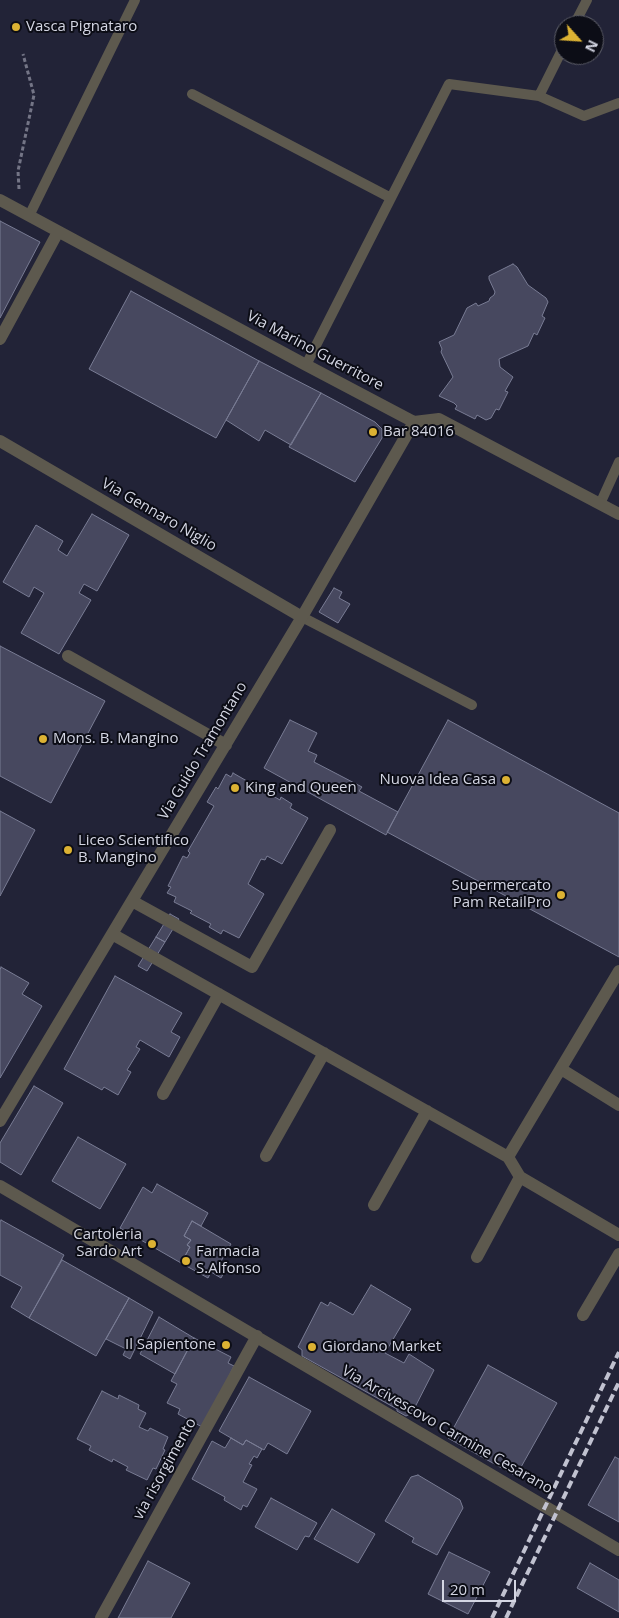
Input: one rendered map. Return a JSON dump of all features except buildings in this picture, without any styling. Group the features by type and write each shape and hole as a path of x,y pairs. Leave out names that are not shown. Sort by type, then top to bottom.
{"street":[{"name":"Via Marino Guerritore","path":"0,200 414,422"},
{"path":"0,339 58,232"},
{"path":"414,422 439,419 619,514"},
{"name":"Via Guido Tramontano","path":"0,1121 302,617 414,422"},
{"name":"Via Gennaro Niglio","path":"0,442 302,617"},
{"path":"68,656 226,745"},
{"path":"132,901 252,967 330,830"},
{"path":"112,934 508,1157 520,1177 619,1235"},
{"path":"508,1157 619,971"},
{"path":"164,1094 219,994"},
{"path":"266,1156 324,1053"},
{"path":"561,1069 619,1105"},
{"path":"374,1205 427,1111"},
{"path":"477,1256 520,1177"},
{"name":"Via Arcivescovo Carmine Cesarano","path":"0,1186 619,1550"},
{"path":"583,1315 619,1254"},
{"name":"via risorgimento","path":"101,1618 257,1336"}],"lane":[{"path":"29,216 135,0"},
{"path":"579,15 587,0"},
{"path":"539,96 554,65"},
{"path":"306,365 449,84 539,96 584,116 619,103"},
{"path":"192,94 391,198"},
{"path":"600,504 619,462"},
{"path":"302,617 472,705"}],"path":[{"path":"19,197 18,171 34,95 22,54"}],"railway":[{"path":"492,1618 619,1352"},
{"path":"506,1618 619,1382"}],"place":[{"name":"Vasca Pignataro","path":"16,27"},
{"name":"Bar 84016","path":"373,432"},
{"name":"Mons. B. Mangino","path":"43,739"},
{"name":"Nuova Idea Casa","path":"506,780"},
{"name":"King and Queen","path":"235,788"},
{"name":"Liceo Scientifico B. Mangino","path":"68,850"},
{"name":"Supermercato Pam RetailPro","path":"561,895"},
{"name":"Cartoleria Sardo Art","path":"152,1244"},
{"name":"Farmacia S.Alfonso","path":"186,1261"},
{"name":"Il Sapientone","path":"226,1345"},
{"name":"Giordano Market","path":"312,1347"}]}
